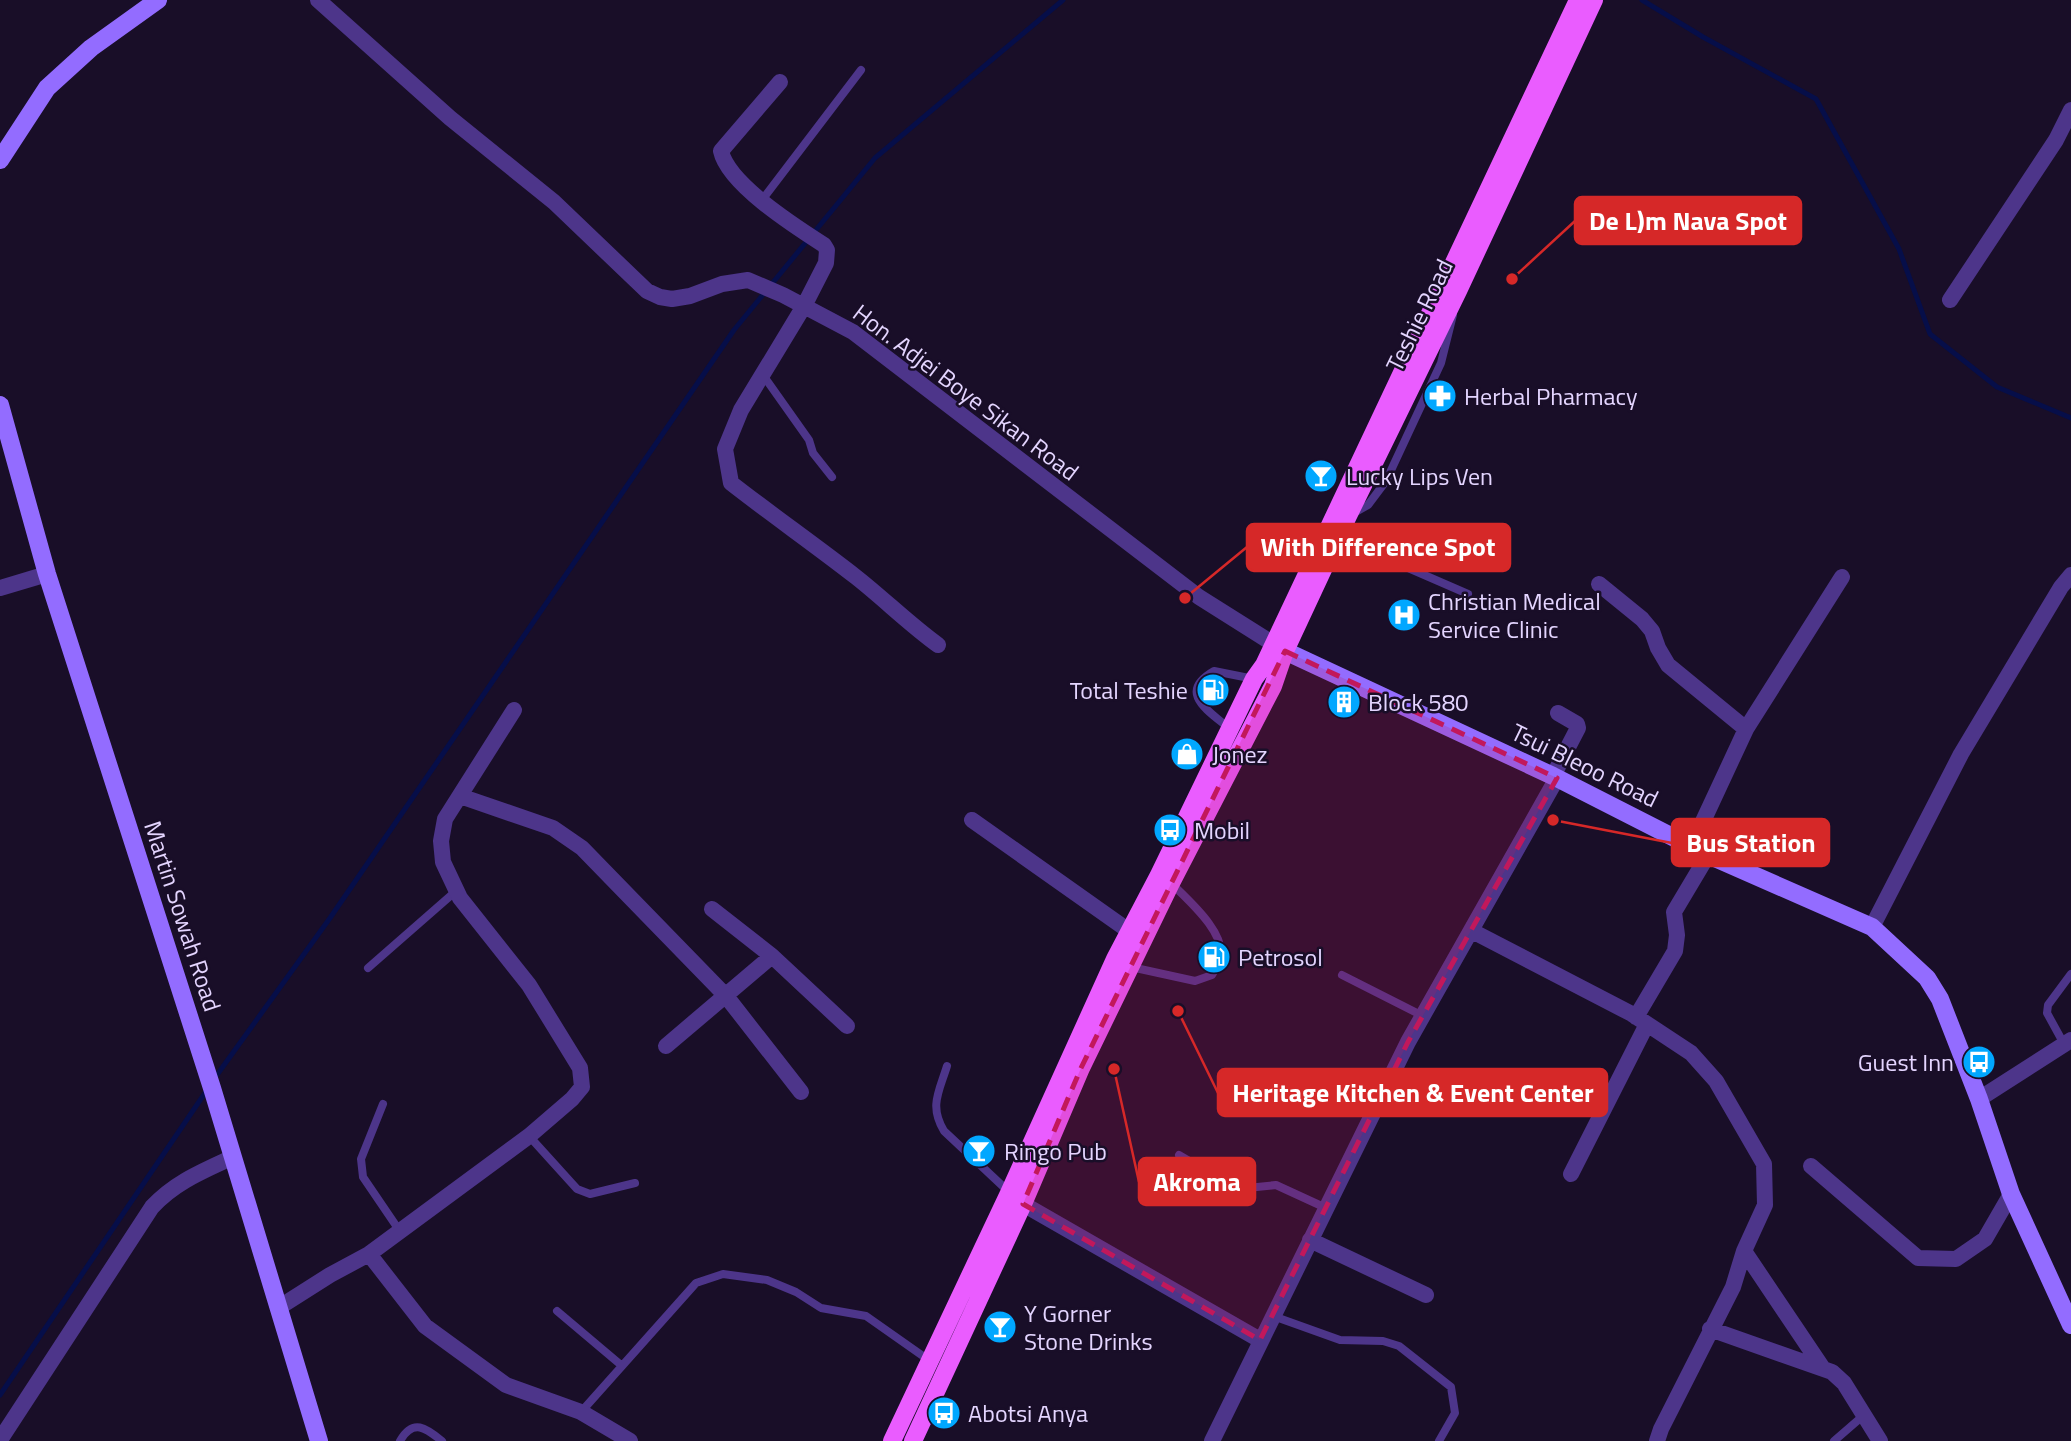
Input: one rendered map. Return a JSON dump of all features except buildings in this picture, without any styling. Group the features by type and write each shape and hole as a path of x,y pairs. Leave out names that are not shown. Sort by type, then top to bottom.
{"main road":[{"name":"Teshie Road","path":"1279,648 1578,0"},
{"name":"Teshie Road","path":"1279,648 1339,538 1594,0"},
{"path":"913,1441 1016,1199 1067,1061 1254,679 1279,648"},
{"path":"892,1441 1272,686 1279,648"}],"street":[{"path":"0,160 47,88 91,48 158,0"},
{"name":"Hon. Adjei Boye Sikan Road","path":"318,0 450,118 554,202 647,291 672,299 690,296 722,284 748,280 853,332 1179,582 1225,615 1279,648"},
{"path":"780,82 721,151 723,162 785,220 824,245 827,250 825,263 804,306 741,410 725,449 731,483 879,595 906,622 938,645"},
{"path":"1950,300 2056,140 2071,110"},
{"name":"Martin Sowah Road","path":"0,405 47,574 233,1157 319,1441"},
{"path":"0,588 47,574"},
{"path":"1872,927 1961,754 2061,587 2071,575"},
{"path":"1692,845 1746,729 1842,577"},
{"path":"1600,584 1642,619 1652,631 1668,665 1746,729"},
{"name":"Tsui Bleoo Road","path":"1279,648 1555,777 1708,855 1872,927 1927,978 1940,999 1979,1099 2011,1194 2071,1325"},
{"path":"278,1308 369,1254 529,1136 582,1087 580,1068 529,985 456,891 443,862 441,841 445,819 514,710"},
{"path":"1212,1441 1423,1016 1472,931 1578,731 1577,724 1558,713"},
{"path":"460,796 553,828 582,848 726,996 802,1092"},
{"path":"972,820 1129,931"},
{"path":"1570,1174 1675,951 1677,935 1674,912 1708,855"},
{"path":"712,909 772,956 847,1026"},
{"path":"1472,931 1642,1021 1691,1053 1716,1081 1764,1164 1765,1205 1744,1251 1733,1287 1657,1441"},
{"path":"666,1046 772,956"},
{"path":"1979,1099 2067,1042"},
{"path":"0,1440 152,1207 165,1192 183,1180 233,1157"},
{"path":"1811,1166 1918,1258 1956,1259 1985,1239 2011,1194"},
{"path":"1016,1199 1260,1340"},
{"path":"1310,1240 1426,1295"},
{"path":"1744,1251 1822,1367"},
{"path":"369,1254 425,1326 506,1385 581,1412 629,1441"},
{"path":"1710,1329 1832,1372 1844,1383 1880,1441"}],"lane":[{"path":"762,200 861,70"},
{"path":"763,375 809,440 813,453 832,477"},
{"path":"1339,538 1468,594"},
{"path":"1230,729 1197,701 1196,692 1204,677 1214,671 1254,679"},
{"path":"1129,967 1195,981 1212,975 1221,959 1218,937 1207,920 1171,883"},
{"path":"368,968 456,891"},
{"path":"2067,1042 2047,1013 2048,1005 2071,974"},
{"path":"1342,975 1423,1016"},
{"path":"947,1066 934,1107 936,1119 944,1131 1016,1199"},
{"path":"383,1104 361,1159 360,1168 363,1177 400,1230"},
{"path":"529,1136 577,1189 590,1194 635,1183"},
{"path":"1180,1155 1237,1189 1276,1185 1326,1208"},
{"path":"581,1412 696,1283 723,1274 767,1280 796,1292 821,1308 866,1316 930,1361"},
{"path":"557,1311 621,1365"},
{"path":"1273,1316 1340,1340 1383,1341 1399,1346 1451,1387 1455,1413 1439,1441"},
{"path":"1834,1441 1864,1415"},
{"path":"400,1441 405,1432 417,1427 426,1428 442,1441"}],"highlighted area":[{"path":"1285,651 1557,778 1408,1042 1260,1340 1023,1204 1081,1068"}],"waterway":[{"path":"214,1079 330,918 734,330 875,158 1063,0"},
{"path":"1642,0 1816,99 1899,249 1930,334 1997,387 2071,418"},
{"path":"0,1395 207,1090"}],"place":[{"name":"De L)m Nava Spot","path":"1512,279"},
{"name":"Herbal Pharmacy","path":"1440,396"},
{"name":"Lucky Lips Ven","path":"1321,476"},
{"name":"With Difference Spot","path":"1185,598"},
{"name":"Christian Medical Service Clinic","path":"1404,615"},
{"name":"Total Teshie","path":"1213,690"},
{"name":"Block 580","path":"1344,702"},
{"name":"Jonez","path":"1187,754"},
{"name":"Bus Station","path":"1553,820"},
{"name":"Mobil","path":"1170,830"},
{"name":"Petrosol","path":"1214,957"},
{"name":"Heritage Kitchen & Event Center","path":"1178,1011"},
{"name":"Guest Inn","path":"1979,1062"},
{"name":"Akroma","path":"1114,1069"},
{"name":"Ringo Pub","path":"979,1151"},
{"name":"Y Gorner Stone Drinks","path":"1000,1327"},
{"name":"Abotsi Anya","path":"944,1413"}]}
